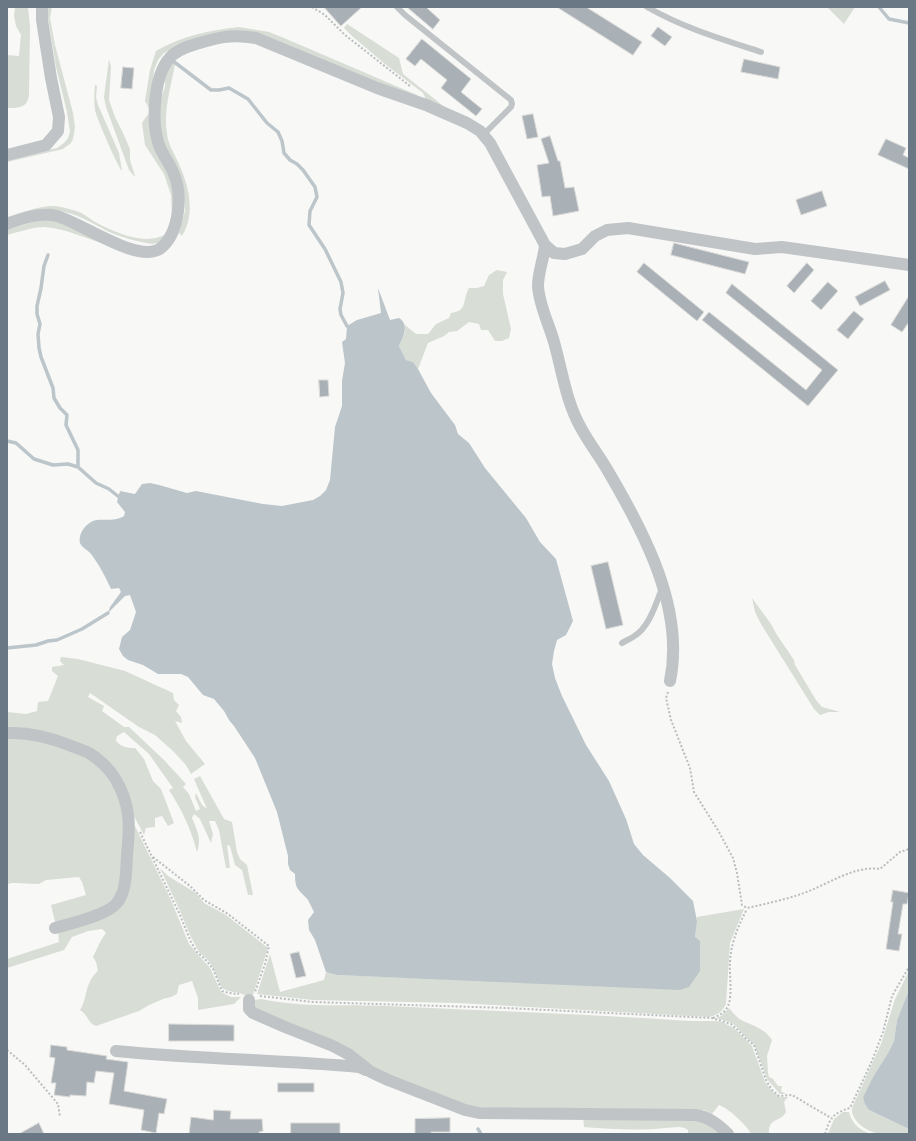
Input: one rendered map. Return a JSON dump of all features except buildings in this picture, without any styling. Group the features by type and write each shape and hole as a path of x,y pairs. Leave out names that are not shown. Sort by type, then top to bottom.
{"street":[{"path":"7,155 46,144 58,131 59,117 50,78 47,45 42,20 42,7"},
{"path":"7,224 28,216 57,216 128,248 149,252 159,249 168,241 176,221 179,208 174,173 158,144 156,131 155,106 157,85 162,70 168,59 178,51 192,45 228,35 241,35 256,38 377,88 426,105 467,123 480,131 497,156 545,245 554,252 565,254 582,249 595,236 607,230 628,228 755,249 782,247 909,265"},
{"path":"545,245 538,286 572,409 581,428 608,471 651,555 662,586 673,634 674,664 670,682"},
{"path":"7,733 37,735 55,740 88,753 96,758 113,774 120,789 128,815 129,833 124,890 120,899 110,910 54,928"},
{"path":"249,1000 249,1009 253,1013 333,1046 348,1054 371,1072"},
{"path":"116,1051 180,1057 309,1063 359,1067 455,1107 478,1113 695,1115 709,1119 718,1124 728,1134"}],"lane":[{"path":"397,7 511,100 511,107 483,135"},
{"path":"647,7 691,29 761,52"},
{"path":"622,643 634,637 641,630 657,601 662,586"}],"path":[{"path":"312,7 325,15 345,35 412,88"},
{"path":"670,682 666,698 668,709 675,733 690,768 694,792 733,858 738,873 742,905 747,908 801,894 842,876 869,867 880,869 900,852 909,849"},
{"path":"137,826 153,857 191,942 197,952 213,969 222,991 241,994 249,1000"},
{"path":"153,857 190,886 204,900 228,914 269,946 265,964 254,995 313,1002 506,1008 712,1018 731,1024 754,1045 766,1080 772,1090 780,1096 792,1095 831,1118"},
{"path":"712,1018 724,1012 728,1006 732,943 747,908"},
{"path":"825,1134 831,1118 841,1110 850,1108 883,1032 892,996 909,967"},
{"path":"7,1050 24,1065 58,1104 60,1117"}],"shaded area":[{"path":"15,7 28,7 30,26 29,94 25,105 7,108 7,55 19,56 21,35 16,26 14,16"},
{"path":"48,7 52,7 50,18 55,45 73,113 75,127 73,139 71,143 63,149 7,162 7,159 57,148 64,143 70,132 67,112 56,67 48,18"},
{"path":"827,7 855,7 844,24"},
{"path":"347,24 399,58 403,74 446,108 427,102 423,93 352,36 344,28"},
{"path":"239,27 269,32 417,95 420,99 249,33 181,45 164,53 158,60 154,70 151,112 145,101 150,70 156,51 176,41 196,34"},
{"path":"109,59 111,67 109,100 130,149 130,160 135,176 129,170 106,107 104,97"},
{"path":"171,62 175,64 167,107 167,134 170,145 185,180 188,190 190,209 189,218 182,236 179,233 185,211 184,197 160,131 160,101 165,87 165,73"},
{"path":"95,85 97,86 96,97 98,105 119,153 122,171 103,132 95,110"},
{"path":"148,114 154,144 173,178 177,199 175,222 172,232 166,239 157,243 146,243 130,239 114,234 83,218 58,211 50,211 20,217 7,222 7,217 34,209 55,206 79,212 105,227 132,237 151,239 167,233 172,216 171,195 164,174 145,145 142,123"},
{"path":"39,220 59,221 111,245 94,241 70,232 44,227 7,235 7,230"},
{"path":"497,270 507,272 503,280 503,294 511,329 509,338 502,341 495,341 488,330 481,330 479,324 469,322 457,331 449,332 444,336 428,343 418,369 413,362 406,360 399,346 405,332 405,325 416,334 428,334 436,324 449,318 451,313 460,310 464,304 469,288 484,286 489,275"},
{"path":"378,288 390,320 399,318 404,324 405,331 399,346 406,360 413,362 431,393 455,425 458,434 469,443 485,468 526,518 540,542 556,559 573,621 566,635 557,640 552,664 555,678 562,696 586,745 609,781 626,819 634,844 643,855 670,878 693,901 697,921 695,937 700,941 700,971 689,987 680,990 337,975 326,972 315,940 309,930 308,920 314,912 308,900 298,889 295,874 290,870 277,812 255,758 224,711 214,699 203,695 188,677 181,674 158,674 143,665 128,660 123,656 119,649 122,637 130,630 136,612 130,595 125,596 108,613 110,607 121,592 119,588 111,589 94,558 81,545 80,537 84,528 94,521 115,519 124,516 125,512 117,502 120,491 135,494 142,484 150,483 187,493 196,491 263,504 282,506 313,500 320,496 326,490 330,480 335,427 342,406 342,381 345,363 342,342 346,339 347,326 357,320 381,313"},
{"path":"752,598 794,660 795,665 816,700 822,707 840,712 829,712 820,715 814,709 761,624 755,612"},
{"path":"61,657 78,659 125,671 173,693 174,700 179,705 176,711 181,717 182,723 175,721 186,741 205,764 191,774 186,765 155,735 139,727 90,693 88,697 104,706 102,711 124,727 129,727 164,760 186,784 183,787 189,794 196,811 200,809 195,797 196,793 202,805 207,809 194,779 200,776 224,819 232,822 237,852 240,859 247,865 253,895 248,895 242,870 235,865 230,846 227,845 230,868 226,868 219,830 215,821 209,821 213,834 211,843 200,819 194,814 192,818 199,839 197,852 186,820 169,790 173,788 149,754 124,732 117,736 116,741 124,747 135,748 144,759 153,781 161,789 174,823 168,826 162,816 155,818 155,827 146,828 144,835 100,758 7,731 7,712 26,714 37,711 38,702 48,701 58,676 52,671 52,667 64,665 60,661"},
{"path":"7,739 27,739 69,748 98,765 118,794 125,825 123,869 113,904 56,926 51,905 86,895 79,877 46,880 39,884 7,884"},
{"path":"132,820 171,900 189,944 210,968 221,992 231,997 241,997 234,1004 198,1010 198,998 192,981 179,985 177,994 171,997 149,1005 139,1011 96,1026 89,1021 85,1014 80,1010 90,980 98,971 93,957 106,933 102,929 88,931 72,937 64,950 7,968 7,959 59,942 58,929 115,911"},
{"path":"160,868 168,876 196,893 204,903 226,915 268,948 253,995 249,998 242,994 222,988 213,968 208,960 199,952 190,935"},
{"path":"744,909 730,943 726,1004 719,1013 709,1017 457,1003 313,1000 257,994 270,954 280,992 324,980 326,972 337,975 411,978 700,971 695,937 697,917"},
{"path":"909,971 909,990 897,1020 894,1041 863,1097 869,1110 909,1129 909,1134 880,1134 861,1126 852,1113 852,1108 881,1044 895,999"},
{"path":"909,990 909,1129 869,1110 863,1097 894,1041 897,1020"},
{"path":"261,999 308,1005 388,1006 722,1022 734,1028 752,1046 765,1082 773,1092 780,1097 788,1097 784,1102 786,1112 781,1118 772,1122 769,1129 769,1134 751,1134 746,1126 737,1117 719,1105 712,1114 704,1110 471,1107 439,1099 254,1008 255,1000"},
{"path":"729,1008 743,1021 763,1030 772,1040 767,1056 769,1077 773,1079 778,1086 782,1086 781,1091 786,1094 780,1094 767,1079 754,1044 732,1023 716,1018 721,1016"},
{"path":"843,1112 849,1112 856,1126 870,1134 828,1134 834,1119"},
{"path":"583,1115 697,1118 725,1134 688,1134 688,1130 680,1127 635,1130 584,1127"}],"waterway":[{"path":"879,7 889,19 909,23"},
{"path":"173,61 211,90 229,88 248,99 267,123 278,132 282,141 284,153 290,160 303,170 315,187 317,197 310,211 309,225 325,249 341,282 343,293 340,309 341,315 347,326"},
{"path":"48,255 44,266 37,306 37,314 40,324 38,334 39,348 53,388 54,398 60,408 67,415 66,425 78,450 78,467"},
{"path":"7,441 16,443 34,459 53,465 68,464 78,467 96,483 109,489 119,497"},
{"path":"7,648 36,645 57,640 82,629 108,613"},
{"path":"478,1129 481,1134"}]}
